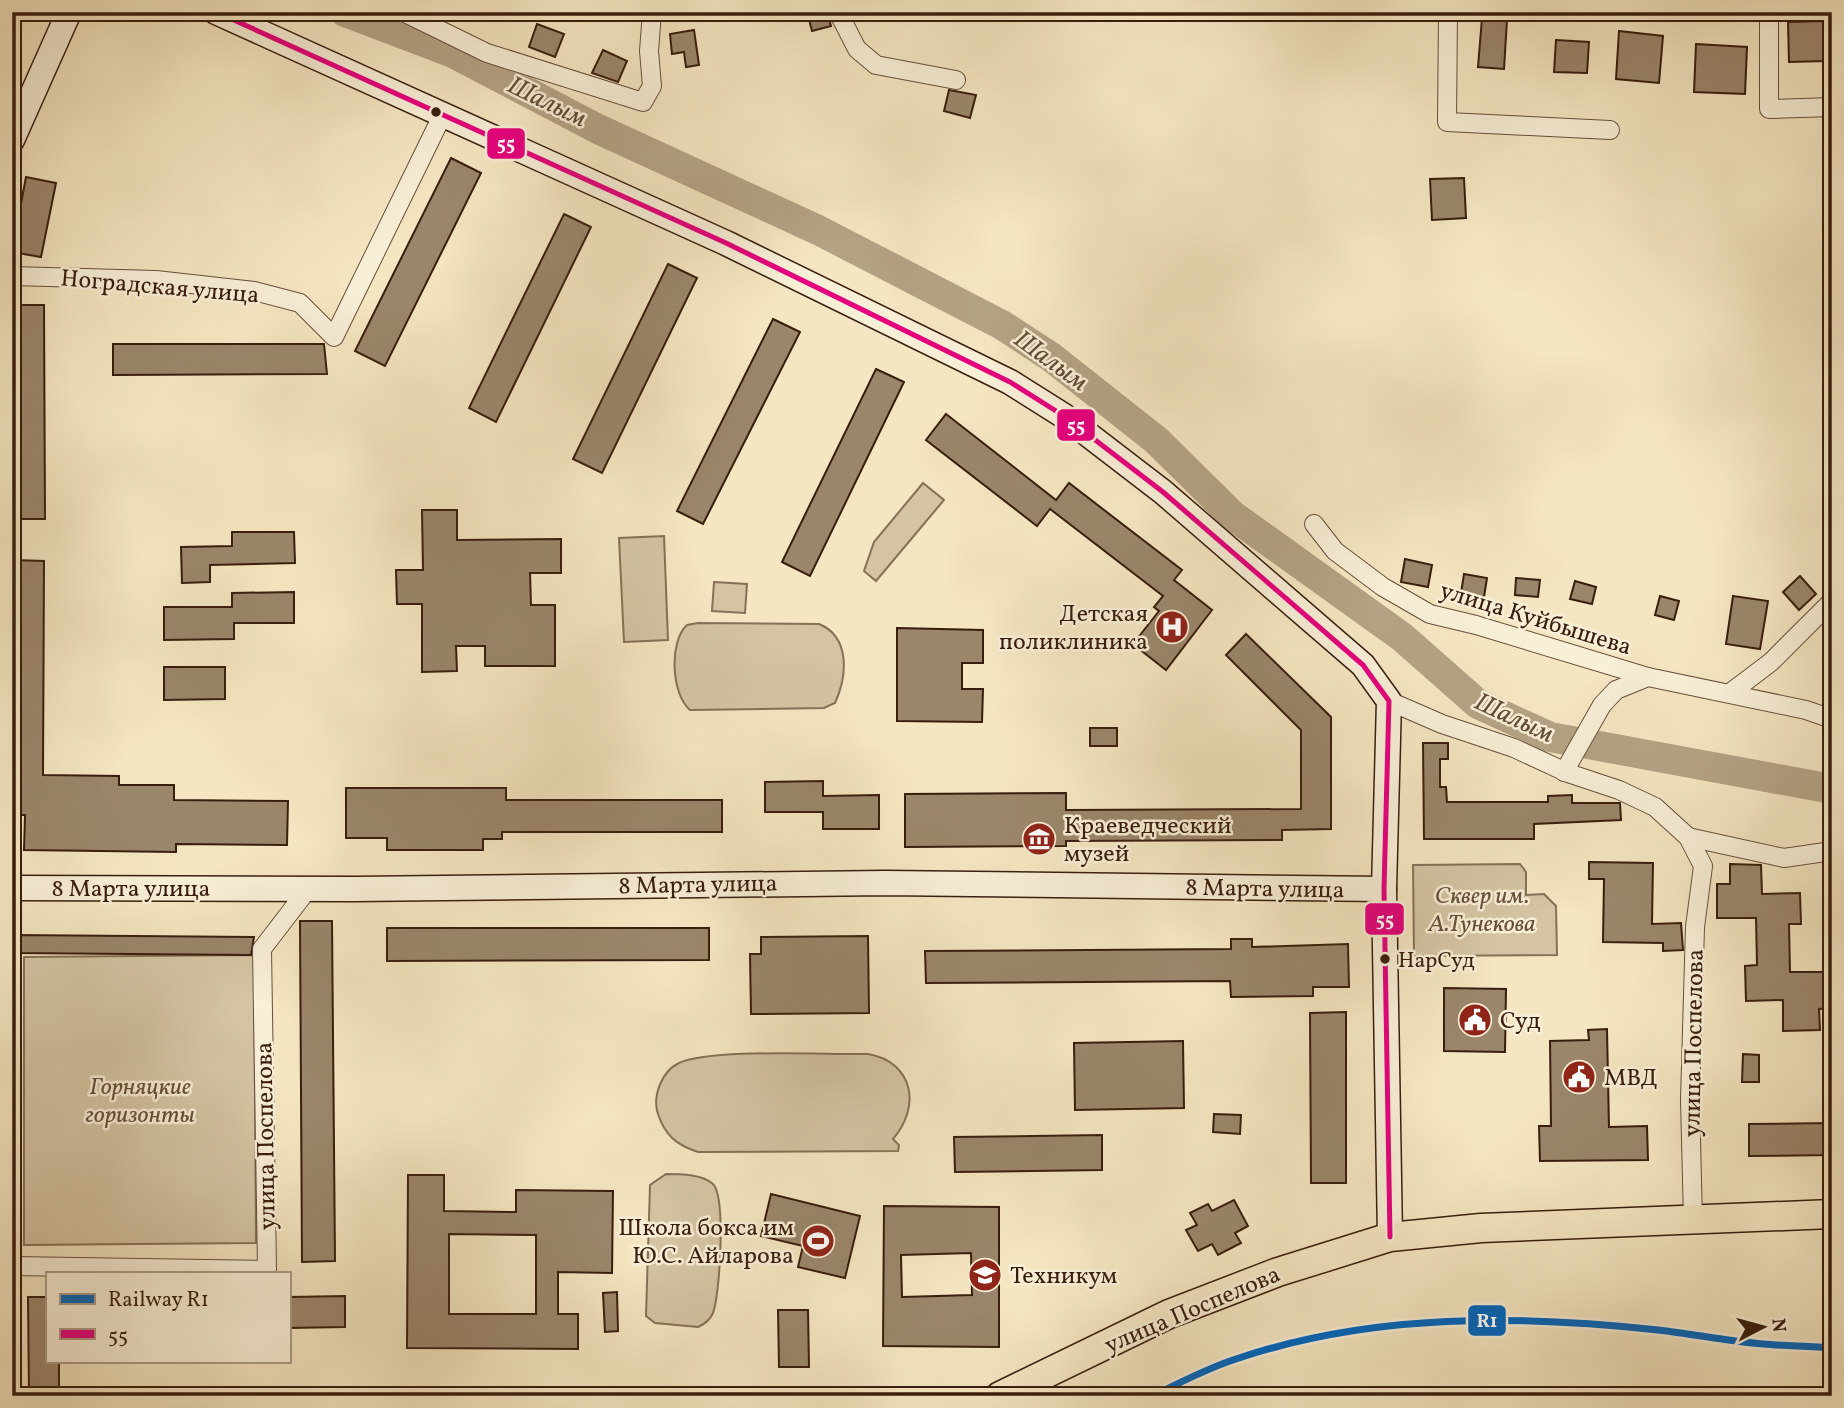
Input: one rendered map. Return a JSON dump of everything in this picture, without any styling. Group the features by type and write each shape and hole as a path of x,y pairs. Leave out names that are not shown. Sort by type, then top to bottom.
{"main road":[{"name":"улица Поспелова","path":"1000,1396 1169,1314 1278,1272 1390,1237 1481,1228 1832,1214"}],"street":[{"path":"12,140 69,12"},
{"path":"216,12 726,243 1010,382 1064,416 1163,492 1363,665 1389,701 1404,709 1514,748 1564,772 1619,790 1655,807 1688,837 1784,858 1832,851"},
{"path":"403,12 487,53 643,102 652,86 649,51 652,12"},
{"path":"838,12 857,50 876,65 956,80"},
{"path":"1448,12 1447,121 1610,130"},
{"path":"1769,12 1769,109 1832,107"},
{"name":"Ноградская улица","path":"12,276 103,277 254,292 300,303 334,337 442,116"},
{"name":"улица Куйбышева","path":"1314,524 1335,551 1383,587 1430,614 1476,625 1648,677 1806,710 1832,719"},
{"path":"1730,694 1771,663 1832,601"},
{"name":"улица Куйбышева","path":"1564,772 1591,722 1616,690 1648,677"},
{"path":"1389,701 1384,889 1390,1237"},
{"name":"улица Поспелова","path":"1688,837 1703,866 1695,927 1690,1099 1693,1220"},
{"name":"8 Марта улица","path":"12,888 308,889 885,883 1384,889"},
{"name":"улица Поспелова","path":"12,1266 267,1270 262,949 308,889"}],"green space":[{"path":"923,483 944,500 876,581 864,571 874,542"},
{"path":"664,536 668,640 624,642 619,538"},
{"path":"714,582 747,584 745,613 712,611"},
{"path":"819,624 837,638 844,659 842,682 835,703 824,708 690,710 679,692 675,655 681,633 687,625"},
{"name":"Сквер им. А.Тунекова","path":"1520,864 1526,872 1526,895 1544,894 1556,906 1557,955 1414,956 1413,865"},
{"name":"Горняцкие горизонты","path":"254,955 256,1243 24,1245 24,957"},
{"path":"770,1053 868,1054 895,1066 904,1076 908,1088 910,1100 907,1113 893,1139 899,1145 898,1151 698,1152 672,1138 664,1128 656,1107 663,1078 679,1063 695,1058"},
{"path":"666,1174 703,1178 713,1184 717,1192 721,1226 716,1303 710,1318 698,1327 655,1323 646,1316 650,1185"}],"building":[{"path":"807,12 827,12 831,26 812,31"},
{"path":"1482,18 1507,20 1504,69 1478,67"},
{"path":"1825,21 1826,61 1789,62 1788,22"},
{"path":"537,24 564,34 555,57 529,47"},
{"path":"694,30 699,65 686,67 684,52 672,54 670,34"},
{"path":"1619,31 1663,36 1659,83 1616,79"},
{"path":"1556,40 1589,42 1587,73 1554,72"},
{"path":"1696,44 1747,47 1745,94 1694,92"},
{"path":"603,50 627,61 618,82 592,73"},
{"path":"949,90 976,95 970,118 944,111"},
{"path":"451,158 481,173 385,366 355,351"},
{"path":"26,177 56,183 41,257 12,252"},
{"path":"1464,178 1466,218 1432,220 1430,179"},
{"path":"564,214 591,227 496,422 469,408"},
{"path":"668,264 697,278 602,473 573,459"},
{"path":"12,305 44,305 45,519 13,519"},
{"path":"773,319 800,332 703,524 677,511"},
{"path":"113,344 324,344 327,374 113,375"},
{"path":"876,369 904,382 810,576 782,562"},
{"path":"946,414 1056,500 1069,483 1182,570 1174,580 1212,610 1166,670 1133,644 1159,611 1154,607 1163,596 1050,509 1037,526 926,440"},
{"path":"422,510 457,510 457,540 561,539 561,573 530,573 531,605 555,605 555,666 485,666 485,646 456,646 457,671 422,672 422,604 397,604 396,570 423,570"},
{"path":"232,532 294,532 295,563 210,565 210,582 182,583 181,547 232,546"},
{"path":"1405,559 1432,565 1428,587 1401,582"},
{"path":"13,560 44,561 43,775 119,776 119,785 174,785 174,800 288,801 287,845 176,844 176,852 24,850 25,815 15,815 16,775 12,775"},
{"path":"1464,574 1487,578 1484,597 1461,593"},
{"path":"1800,576 1816,594 1799,610 1783,592"},
{"path":"1516,578 1540,580 1538,597 1515,595"},
{"path":"1575,581 1596,587 1592,604 1570,599"},
{"path":"294,592 294,623 234,623 234,639 164,640 164,607 232,607 232,593"},
{"path":"1660,596 1679,601 1674,620 1655,615"},
{"path":"1733,596 1768,601 1760,649 1726,644"},
{"path":"897,628 983,630 983,663 962,663 962,689 983,689 982,722 897,721"},
{"path":"1246,634 1331,717 1331,829 1282,830 1282,840 1066,841 1066,846 905,847 905,794 1066,793 1066,810 1301,809 1301,730 1226,655"},
{"path":"164,667 225,667 225,699 164,700"},
{"path":"1090,728 1117,728 1117,746 1090,746"},
{"path":"1423,743 1448,743 1448,759 1440,759 1440,787 1446,787 1447,802 1548,802 1548,796 1572,795 1572,803 1620,803 1621,820 1534,824 1534,839 1424,839"},
{"path":"823,781 823,796 879,795 879,829 823,829 823,812 765,812 765,782"},
{"path":"346,788 506,788 506,800 722,800 722,832 502,832 502,839 483,839 483,850 387,850 387,838 346,838"},
{"path":"1589,862 1653,863 1652,924 1681,923 1683,950 1663,951 1663,943 1603,942 1604,879 1589,879"},
{"path":"1730,864 1761,865 1762,894 1800,893 1801,924 1789,924 1790,972 1832,972 1832,1008 1819,1009 1820,1030 1783,1031 1783,1000 1746,1001 1745,966 1757,965 1756,918 1717,918 1717,884 1730,884"},
{"path":"300,921 332,921 335,1261 302,1262"},
{"path":"387,928 709,928 709,960 387,961"},
{"path":"12,935 254,937 251,955 12,953"},
{"path":"868,936 869,1013 751,1014 750,954 761,954 761,937"},
{"path":"1231,939 1252,939 1252,947 1348,944 1349,987 1313,987 1313,996 1231,997 1230,981 926,983 925,951 1231,949"},
{"name":"Суд","path":"1444,988 1506,989 1505,1052 1444,1051"},
{"path":"1346,1012 1346,1183 1311,1183 1310,1013"},
{"name":"МВД","path":"1607,1029 1609,1127 1647,1126 1648,1160 1540,1161 1539,1126 1551,1126 1550,1041 1589,1040 1588,1030"},
{"path":"1183,1041 1184,1108 1075,1110 1074,1043"},
{"path":"1743,1054 1759,1055 1759,1082 1742,1082"},
{"path":"1214,1114 1241,1115 1240,1134 1213,1132"},
{"path":"1832,1123 1832,1155 1749,1156 1749,1124"},
{"path":"1102,1135 1102,1170 955,1172 954,1137"},
{"path":"408,1175 444,1175 444,1211 516,1212 516,1190 613,1191 612,1273 558,1272 558,1314 578,1314 578,1349 407,1348","holes":["449,1234 536,1235 536,1314 449,1314"]},
{"name":"Школа бокса им Ю.С. Айларова","path":"771,1194 860,1216 845,1278 798,1267 803,1246 761,1236"},
{"path":"1234,1200 1248,1226 1235,1233 1241,1243 1218,1255 1212,1244 1198,1251 1186,1230 1197,1225 1190,1213 1208,1204 1212,1211"},
{"name":"Техникум","path":"884,1206 999,1207 999,1347 883,1346","holes":["971,1253 972,1295 902,1297 901,1255"]},
{"path":"617,1292 618,1331 605,1332 603,1293"},
{"path":"345,1296 345,1327 290,1328 290,1297"},
{"path":"28,1297 46,1297 46,1362 59,1362 59,1396 29,1396"},
{"path":"778,1310 808,1310 809,1367 779,1367"}],"waterway":[{"name":"Шалым","path":"345,12 453,53 598,129 818,230 1002,325 1051,357 1156,440 1232,515 1402,637 1478,704 1550,737 1832,789"}],"rail line":[{"name":"R1","path":"1152,1396 1217,1366 1290,1343 1394,1325 1499,1320 1552,1322 1658,1330 1750,1343 1832,1348"}],"transit line":[{"name":"55","path":"216,12 726,243 1010,382 1064,416 1163,492 1363,665 1389,701 1384,889 1390,1237"}],"place":[{"name":"Детская поликлиника","path":"1172,627"},
{"name":"Краеведческий музей","path":"1039,839"},
{"name":"НарСуд","path":"1385,959"},
{"name":"Суд","path":"1475,1020"},
{"name":"МВД","path":"1579,1077"},
{"name":"Школа бокса им Ю.С. Айларова","path":"818,1241"},
{"name":"Техникум","path":"985,1275"}]}
